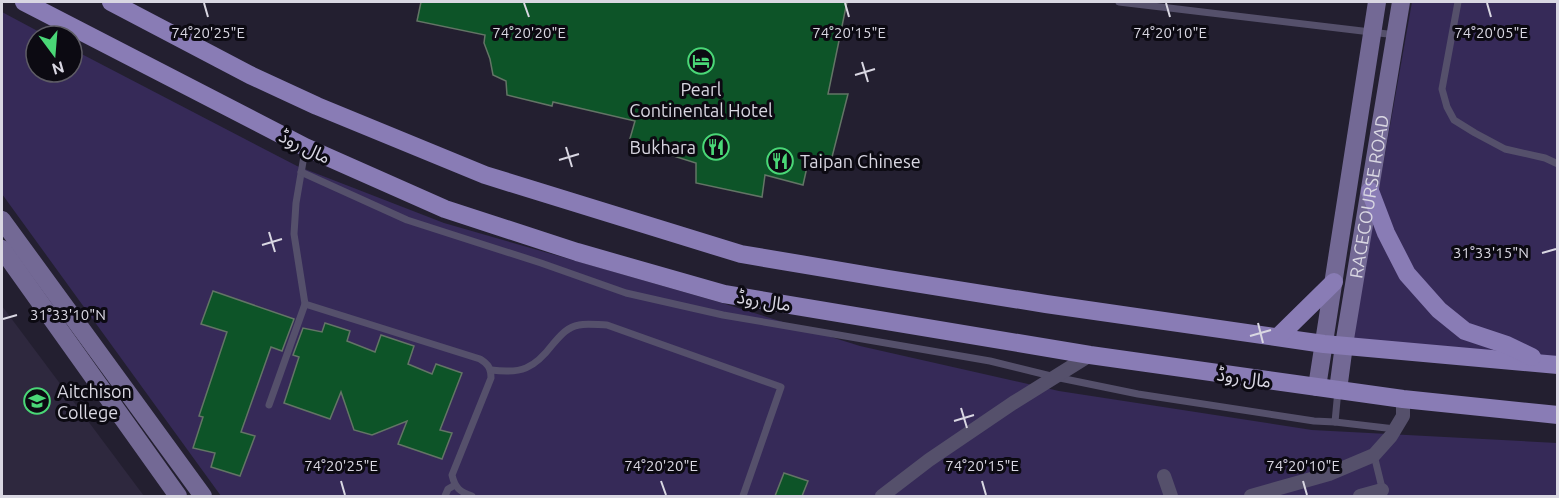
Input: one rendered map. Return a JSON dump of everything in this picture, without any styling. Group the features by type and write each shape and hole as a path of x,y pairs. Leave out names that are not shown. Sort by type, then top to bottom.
{"main road":[{"name":"مال روڈ","path":"24,2 305,147 445,209 577,252 724,294 871,317 1090,356 1403,399 1557,415"},
{"path":"111,2 250,75 317,106 485,175 741,254 1024,301 1324,344 1551,364"},
{"name":"RACECOURSE ROAD","path":"1317,387 1377,2"},
{"name":"RACECOURSE ROAD","path":"1338,390 1401,2"},
{"path":"1370,192 1386,232 1407,274 1439,310 1465,331 1551,364"},
{"path":"2,220 203,496"},
{"path":"2,249 178,496"},
{"path":"1278,337 1334,282"}],"street":[{"path":"882,496 928,460 1013,403 1090,356"},
{"path":"1251,496 1329,474 1374,455 1391,436 1403,416 1403,399"},
{"path":"1164,476 1171,496"},
{"path":"1360,496 1383,493"}],"lane":[{"path":"1119,2 1395,35"},
{"path":"1458,2 1442,89 1447,107 1454,120 1505,149 1545,158 1557,164"},
{"path":"269,405 305,303 294,234 296,203 305,147"},
{"path":"301,172 407,220 626,292 723,315 990,361 1138,394 1314,421 1395,429"},
{"path":"305,303 487,363 491,370 491,378 452,475 455,485 461,492 472,496"},
{"path":"491,370 508,373 524,370 542,358 562,333 579,325 607,325 781,387 743,496"},
{"path":"1335,422 1338,390"},
{"path":"1374,455 1383,493"},
{"path":"445,496 448,489 455,485"}],"shaded area":[{"path":"1412,2 1557,2 1557,361 1352,340"},
{"path":"2,12 24,24 24,84 84,84 84,55 297,166 444,223 722,303 860,346 1059,391 1312,430 1557,443 1557,496 221,496 2,194"},
{"name":"Aitchison College","path":"2,306 144,496 2,496"}],"building":[{"path":"421,2 847,2 828,94 848,94 830,165 809,158 803,185 765,175 762,197 696,183 696,163 629,142 635,121 553,102 552,106 507,95 506,81 493,75 484,43 485,35 417,21"},
{"path":"213,291 294,319 282,351 271,347 241,432 255,436 240,476 211,467 215,453 193,448 203,417 199,416 227,332 201,324"},
{"path":"325,323 350,331 347,341 375,352 381,335 414,346 408,364 432,374 436,364 462,373 440,430 452,433 442,459 398,444 407,421 372,435 354,430 341,392 330,419 284,403 299,357 293,355 303,328 322,332"},
{"path":"784,473 808,481 802,496 775,496"}],"place":[{"name":"Pearl Continental Hotel","path":"701,61"},
{"name":"Bukhara","path":"716,147"},
{"name":"Taipan Chinese","path":"780,161"},
{"name":"Aitchison College","path":"37,401"}]}
